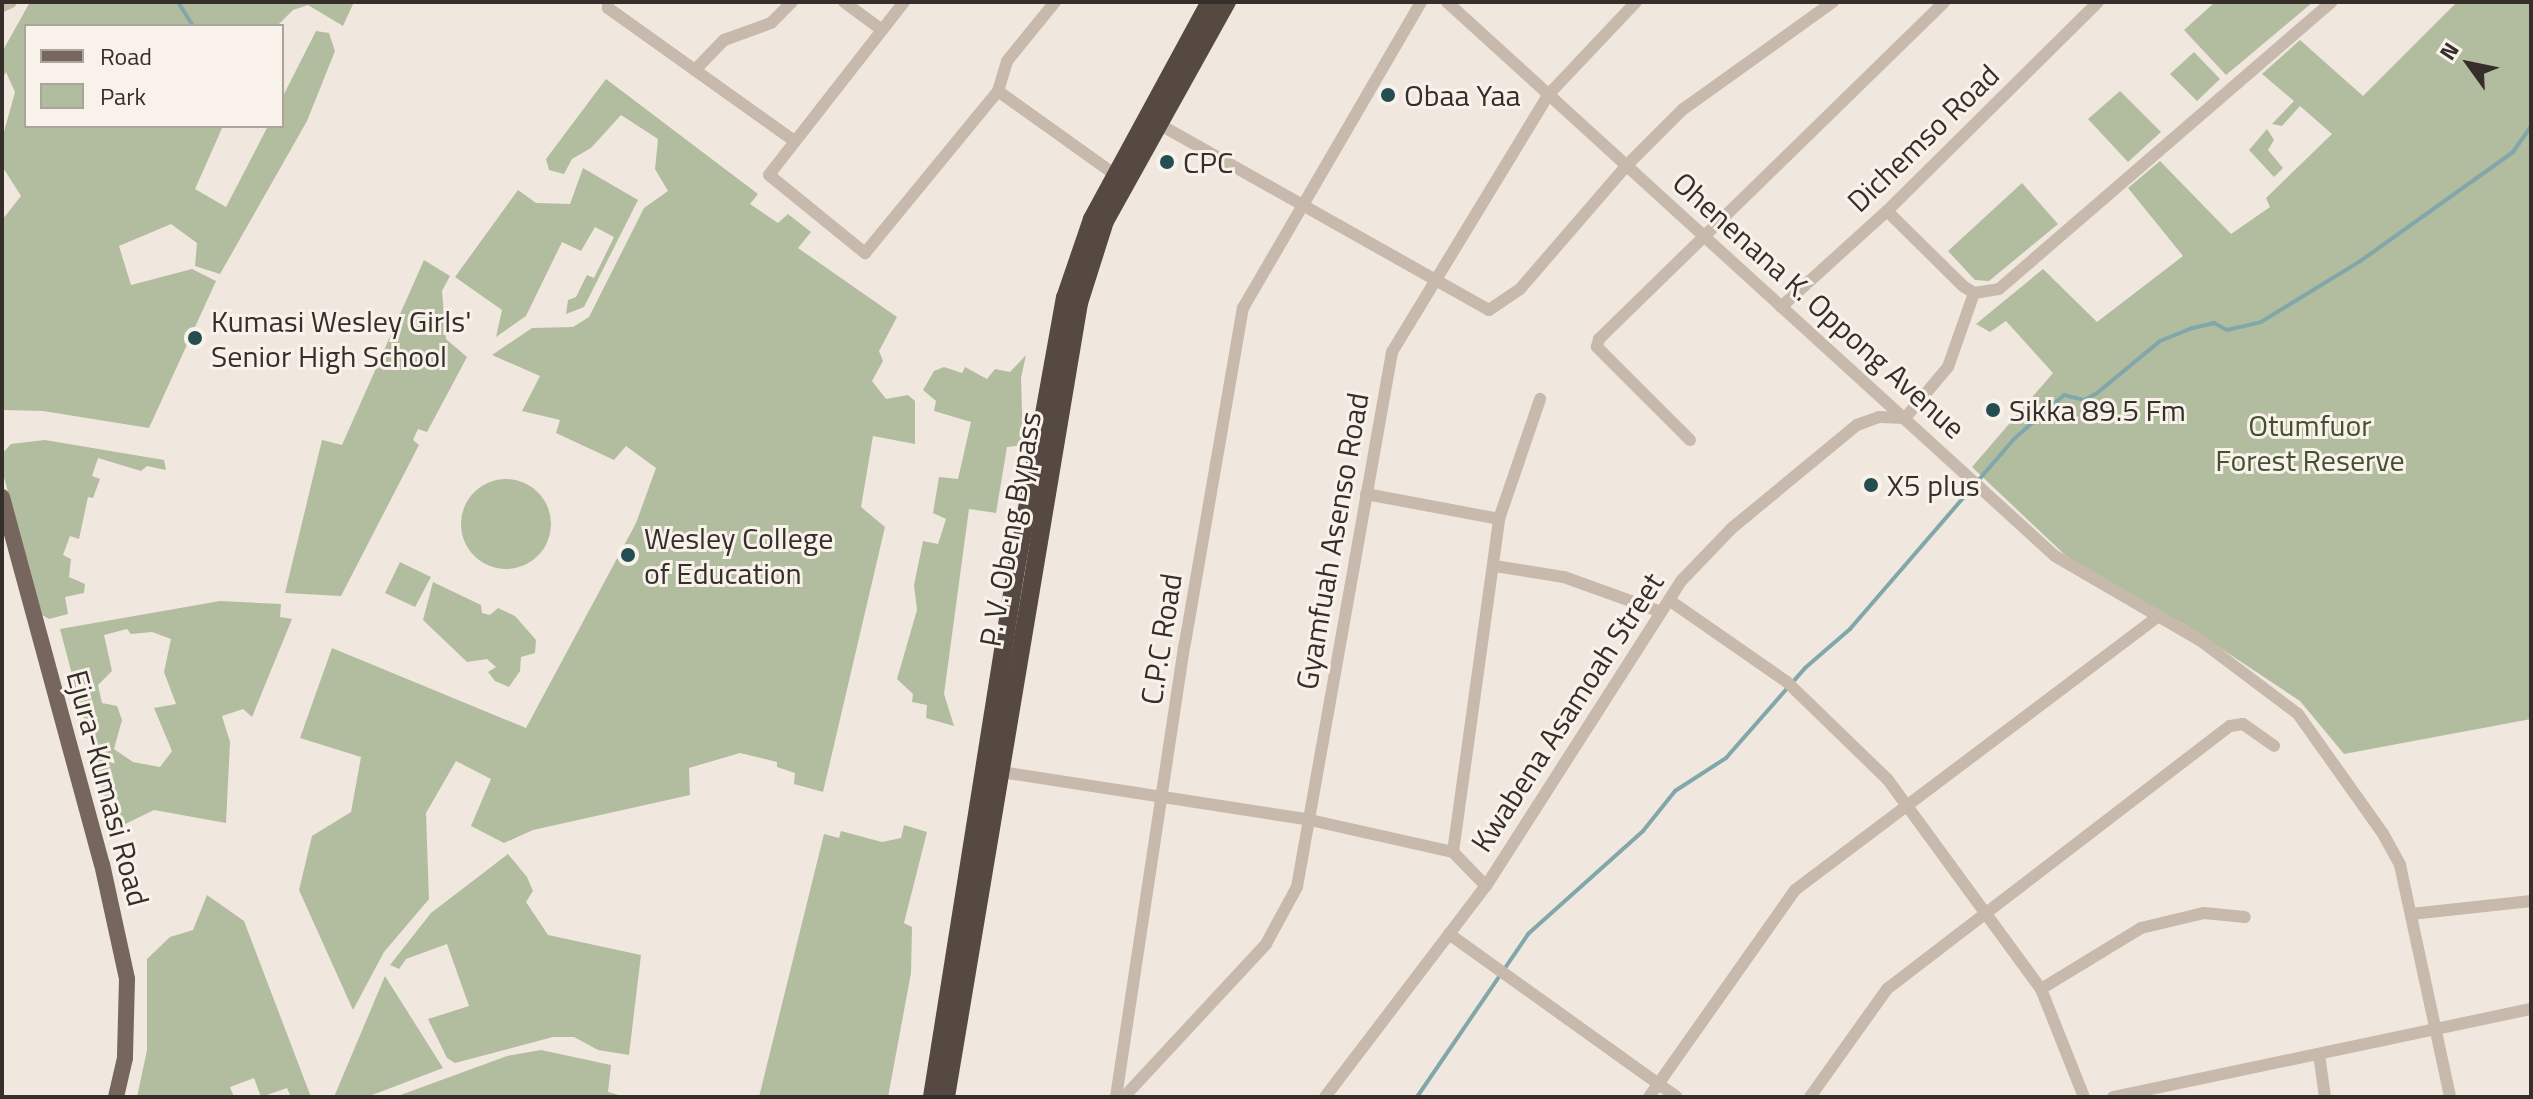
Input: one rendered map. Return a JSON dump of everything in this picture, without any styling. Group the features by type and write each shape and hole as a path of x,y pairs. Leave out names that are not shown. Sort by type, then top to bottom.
{"highway":[{"name":"P. V. Obeng Bypass","path":"946,1097 991,770 1065,298 1078,251 1114,174 1210,2"},
{"name":"P. V. Obeng Bypass","path":"932,1097 1079,303 1098,237 1157,123 1227,2"}],"main road":[{"name":"Ejura-Kumasi Road","path":"2,497 102,864 127,979 125,1058 116,1097"}],"street":[{"path":"2,6 11,2"},
{"path":"608,2 608,8 793,140"},
{"path":"695,70 724,40 771,23 792,2"},
{"path":"844,2 882,30"},
{"path":"904,2 793,140 770,178 867,252 998,91 1007,61 1055,2"},
{"name":"C.P.C Road","path":"1116,1097 1164,798 1185,643 1243,308 1300,203 1421,2"},
{"name":"Ohenenana K. Oppong Avenue","path":"1447,2 2055,556 2154,619 2245,671 2298,714 2382,832 2400,865 2450,1097"},
{"name":"Gyamfuah Asenso Road","path":"1310,820 1392,352 1432,280 1549,94 1636,2"},
{"path":"1157,123 1477,306 1499,307 1520,289 1626,166 1682,110 1833,2"},
{"path":"1690,440 1597,343 1702,235 1944,2"},
{"name":"Dichemso Road","path":"1781,307 1887,211 2098,2"},
{"path":"1974,293 1999,289 2332,2"},
{"path":"998,91 1114,174"},
{"path":"1887,211 1974,293"},
{"path":"1905,418 1948,367 1974,293"},
{"path":"1453,852 1495,566 1499,519 1540,399"},
{"name":"Kwabena Asamoah Street","path":"1325,1097 1486,886 1669,600 1732,528 1857,425 1879,417 1905,418"},
{"path":"1366,494 1499,519"},
{"path":"1495,566 1564,577 1661,612"},
{"path":"1669,600 1800,692 1862,750 1908,806 1983,914 2041,989 2084,1097"},
{"path":"1649,1097 1784,901 2154,619"},
{"path":"1810,1097 1877,998 2230,726 2243,724 2274,746"},
{"path":"991,770 1310,820 1453,852 1486,886"},
{"path":"1124,1097 1266,944 1297,887 1310,820"},
{"path":"2411,914 2531,901"},
{"path":"2041,989 2104,946 2141,928 2204,913 2245,917"},
{"path":"1449,934 1677,1097"},
{"path":"2113,1097 2531,1009"},
{"path":"2319,1054 2325,1097"}],"green space":[{"path":"30,2 354,2 343,26 308,5 293,10 279,24 24,24 24,128 222,128 195,189 226,207 267,128 284,128 284,94 316,31 329,33 335,51 307,121 220,274 195,266 197,243 171,224 119,246 131,285 192,269 216,281 149,428 43,411 2,410 2,220 21,196 2,166 2,139 15,92 6,72 2,79 2,52"},
{"path":"2215,2 2313,2 2226,75 2184,30"},
{"name":"Otumfuor Forest Reserve","path":"2457,2 2531,2 2531,719 2344,754 2300,701 2184,624 2128,599 2064,554 1972,467 2053,373 2006,321 1990,332 1976,324 2043,269 2097,322 2183,256 2128,188 2160,161 2231,234 2270,207 2266,198 2332,134 2300,106 2282,126 2272,124 2294,101 2262,74 2300,40 2363,96"},
{"path":"2194,52 2220,79 2197,101 2170,74"},
{"path":"606,79 758,194 750,204 778,223 788,214 811,232 798,248 897,317 879,351 883,361 872,381 886,399 908,395 915,401 915,444 873,436 861,507 885,527 823,792 794,784 795,773 777,767 777,762 740,753 689,768 690,795 533,830 504,843 471,826 491,779 456,761 426,813 429,899 384,952 353,1010 299,890 312,836 351,812 361,757 300,738 332,648 526,728 636,523 656,468 626,446 614,460 556,433 560,420 522,411 540,376 492,355 532,328 573,327 589,317 644,208 668,191 655,169 658,139 621,115 591,148 572,159 564,174 549,170 546,159"},
{"path":"2120,91 2161,132 2128,162 2088,119"},
{"path":"2267,129 2274,140 2268,150 2283,168 2274,177 2249,150"},
{"path":"583,168 638,200 584,307 566,314 568,300 576,297 587,275 594,278 614,237 595,227 581,251 562,242 526,316 496,337 502,310 455,277 518,190 536,203 570,204"},
{"path":"2022,183 2058,224 1989,281 1975,280 1948,251"},
{"path":"424,260 450,276 442,291 446,339 467,357 427,432 418,429 413,440 419,445 341,596 285,593 322,440 342,445"},
{"path":"1026,355 1021,378 1023,445 1007,447 996,513 969,509 944,694 954,726 926,718 927,705 912,702 913,694 897,679 917,610 914,585 923,541 938,544 946,519 933,513 939,477 958,479 971,422 934,411 936,401 923,390 934,371 944,367 962,373 965,367 987,379 995,369 1010,372"},
{"path":"45,440 164,460 166,470 147,466 141,471 98,458 92,476 100,479 93,498 88,497 79,539 70,536 63,555 71,559 69,577 85,584 84,593 65,597 68,614 49,619 42,615 2,470 2,454 11,444"},
{"path":"506,479 523,482 538,492 548,507 551,524 548,541 538,556 523,566 506,569 489,566 474,556 464,541 461,524 464,507 474,492 489,482"},
{"path":"400,562 431,577 415,607 385,593"},
{"path":"433,582 481,605 482,613 490,615 498,608 515,616 536,640 535,653 521,657 520,671 509,687 495,681 488,672 496,667 487,659 467,662 423,620"},
{"path":"220,601 281,604 280,617 292,619 252,717 243,709 222,716 230,742 226,823 154,810 113,830 60,629","holes":["127,629 131,634 152,632 171,639 164,672 176,704 154,708 172,751 160,767 133,762 114,749 122,720 117,706 102,703 98,685 112,671 104,635"]},
{"path":"904,825 927,832 904,923 912,927 911,973 888,1097 759,1097 824,834 839,838 841,831 882,842 901,838"},
{"path":"508,854 527,877 533,891 526,902 548,935 641,955 629,1055 598,1050 574,1037 553,1037 455,1063 447,1058 428,1019 469,1006 447,944 406,959 399,969 390,965 431,913"},
{"path":"207,895 244,921 311,1097 291,1097 287,1088 261,1097 254,1078 230,1087 234,1097 137,1097 147,1050 147,959 170,937 193,930"},
{"path":"385,976 443,1068 367,1097 334,1097"},
{"path":"541,1050 611,1065 608,1092 626,1097 395,1097 507,1056"}],"waterway":[{"path":"178,2 192,24"},
{"path":"1417,1097 1528,934 1643,831 1675,791 1726,758 1805,668 1850,629 2014,439 2064,395 2084,400 2097,393 2160,341 2193,328 2214,323 2227,330 2261,322 2359,262 2513,152 2531,126"}],"place":[{"name":"Obaa Yaa","path":"1388,95"},
{"name":"CPC","path":"1167,162"},
{"name":"Kumasi Wesley Girls' Senior High School","path":"195,338"},
{"name":"Sikka 89.5 Fm","path":"1993,410"},
{"name":"X5 plus","path":"1871,485"},
{"name":"Wesley College of Education","path":"628,555"}]}
